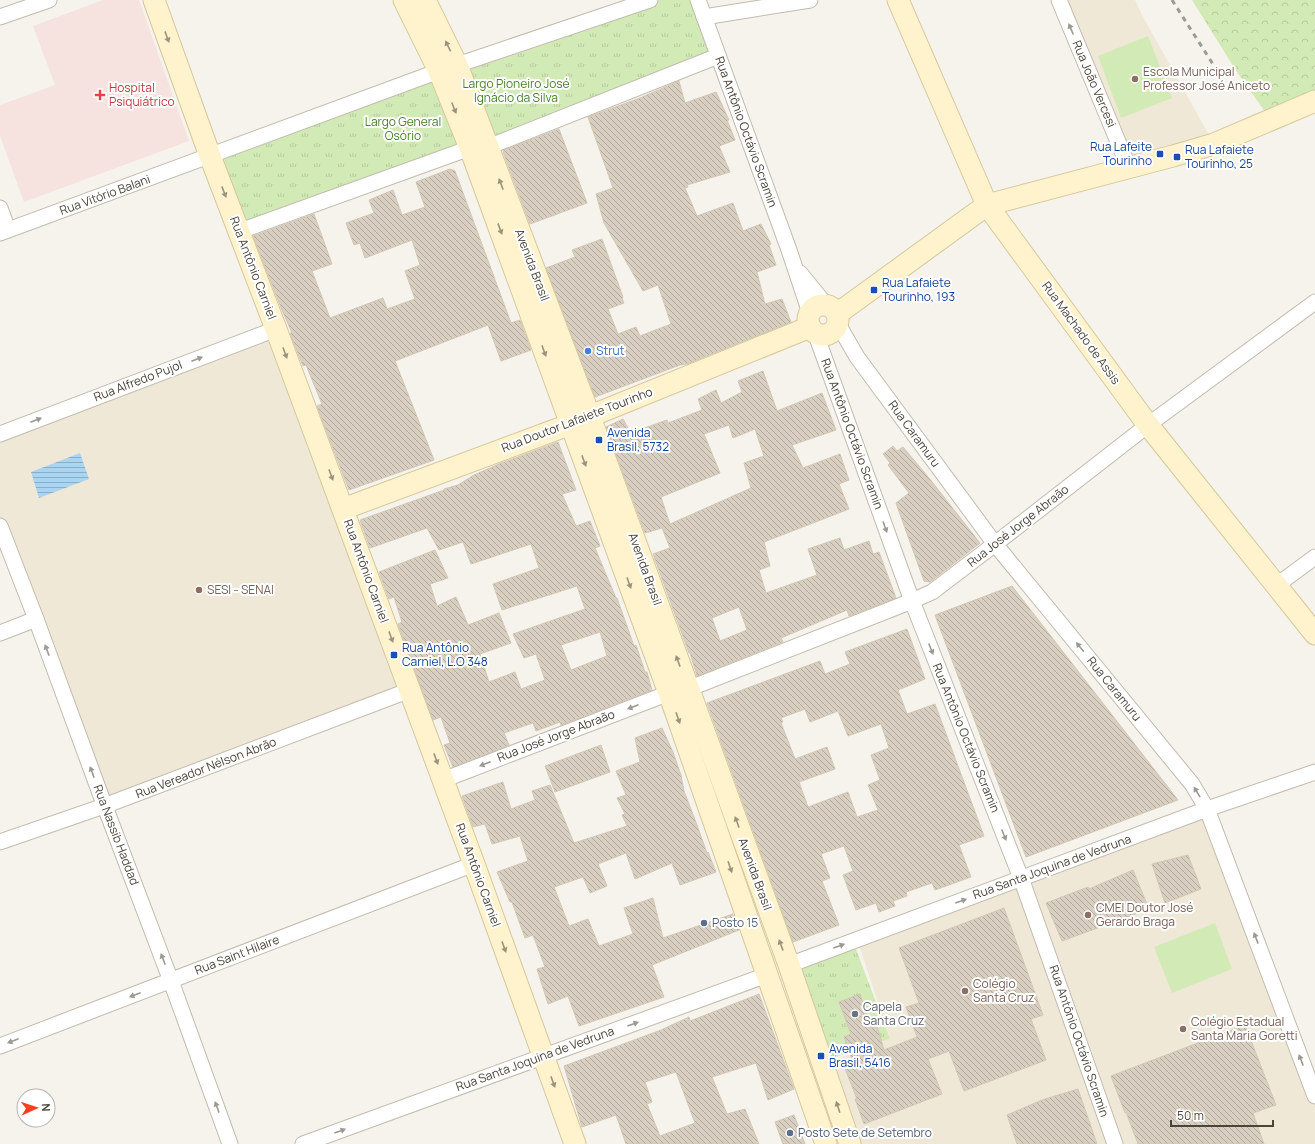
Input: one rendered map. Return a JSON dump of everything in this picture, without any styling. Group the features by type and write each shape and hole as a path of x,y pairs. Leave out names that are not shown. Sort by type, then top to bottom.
{"street":[{"path":"0,17 49,0"},
{"name":"Rua Antônio Carniel","path":"154,0 210,156 240,231 410,690 575,1144"},
{"name":"Avenida Brasil","path":"404,0 448,68"},
{"name":"Avenida Brasil","path":"425,0 437,24 448,68 580,420 678,691 789,965 850,1144"},
{"path":"437,24 440,0"},
{"path":"210,156 448,68 650,0"},
{"name":"Rua Antônio Octávio Scramin","path":"698,0 793,264 823,319 912,601 1022,878 1115,1144"},
{"path":"704,17 810,0"},
{"name":"Rua Machado de Assis","path":"898,0 987,205 1148,425 1315,634"},
{"name":"Rua João Vercesi","path":"1059,0 1129,168"},
{"path":"240,231 479,148 718,56"},
{"name":"Rua Doutor Lafaiete Tourinho","path":"343,508 580,420 823,319 987,205 1214,144 1315,101"},
{"name":"Rua Vitório Balani","path":"4,232 210,156"},
{"path":"0,208 4,232"},
{"name":"Rua José Jorge Abraão","path":"443,780 678,691 932,592 1148,425 1315,302"},
{"name":"Rua Caramuru","path":"823,319 857,357 995,544 1192,784 1207,809 1315,1096"},
{"name":"Rua Alfredo Pujol","path":"0,434 276,329"},
{"name":"Rua Nassib Haddad","path":"0,526 171,981 230,1144"},
{"path":"1277,585 1315,557"},
{"path":"0,633 36,619"},
{"name":"Rua Vereador Nélson Abrão","path":"0,842 104,806 410,690"},
{"name":"Avenida Brasil","path":"678,691 767,975 826,1144"},
{"name":"Rua Santa Joquina de Vedruna","path":"789,965 1207,809 1315,772"},
{"name":"Rua Saint Hilaire","path":"0,1046 474,864"},
{"name":"Rua Santa Joquina de Vedruna","path":"303,1144 767,975"}],"shaded area":[{"name":"Hospital Psiquiátrico","path":"103,0 139,0 189,141 24,202 0,136 0,105 55,85 33,26"},
{"name":"Escola Municipal Professor José Aniceto","path":"1059,0 1135,0 1214,144 1129,168"},
{"name":"SESI - SENAI","path":"276,329 407,683 106,797 0,526 0,434"},
{"name":"Colégio Estadual Santa Maria Goretti","path":"1207,809 1315,1096 1315,1144 1115,1144 1021,878"},
{"name":"Colégio Santa Cruz","path":"1019,883 1109,1144 855,1144 826,1063 890,1039 858,942"}],"green space":[{"name":"Largo Pioneiro José Ignácio da Silva","path":"650,0 698,0 718,56 488,147 457,65"},
{"path":"1192,0 1315,0 1315,95 1268,116 1235,69"},
{"path":"1148,36 1172,98 1121,118 1098,56"},
{"name":"Largo General Osório","path":"439,71 470,148 240,231 210,156"},
{"path":"1215,923 1232,969 1172,993 1154,947"},
{"path":"854,944 890,1039 826,1060 794,966"}],"water":[{"path":"80,453 89,479 39,498 31,472"}],"building":[{"path":"679,81 685,103 716,92 729,120 727,120 735,140 719,146 730,172 687,185 688,187 685,188 697,216 733,203 743,231 761,224 771,244 769,245 776,265 757,272 765,304 782,299 791,322 687,364 680,365 595,397 546,268 575,257 572,250 602,239 623,297 624,303 608,309 618,334 636,327 640,336 671,324 658,285 643,291 604,223 596,194 613,188 588,117 640,98"},
{"path":"559,129 587,203 530,224 503,152 504,150"},
{"path":"450,169 455,171 511,323 520,320 531,350 501,361 488,325 395,361 434,460 349,490 317,406 322,404 306,365 303,366 290,333 292,333 253,236 314,214 332,264 312,271 330,318 383,298 387,309 415,299 405,271 420,265 412,240 365,258 360,243 354,245 346,223 374,213 369,200 393,190 402,215 425,207 416,182"},
{"path":"763,371 777,411 822,393 836,430 792,445 803,468 840,454 849,480 839,484 849,509 764,542 770,566 759,570 766,593 817,575 808,549 840,538 844,550 869,541 873,554 879,552 896,598 849,616 847,610 781,638 783,642 697,676 690,653 653,554 670,548 662,528 645,533 606,427 623,419 633,437 639,430 667,420 668,423 702,410 698,399 716,390 721,403 742,392 738,381","holes":["729,425 733,438 755,429 764,456 744,463 751,488 670,524 661,497 720,473 704,434","739,607 747,630 720,641 712,618"]},
{"path":"558,442 576,490 562,494 576,526 590,521 600,546 595,548 617,598 634,646 636,645 645,672 647,672 652,690 561,725 560,722 536,731 533,723 504,733 509,745 453,767 444,745 450,743 441,717 433,720 398,624 402,622 394,597 389,599 379,572 435,550 448,578 430,584 437,606 456,597 468,625 499,613 511,643 480,654 489,682 515,672 521,689 545,680 536,654 524,658 513,634 585,609 577,586 502,610 493,584 539,568 531,544 471,564 463,542 439,550 427,528 370,548 360,520 458,485 474,475","holes":["600,632 607,656 571,670 561,645"]},
{"path":"893,446 897,451 903,447 980,543 930,582 924,581 896,503 909,493 888,465 890,463 883,454"},
{"path":"1012,586 1178,800 1026,857 935,615"},
{"path":"907,629 925,679 898,690 907,714 935,704 984,836 959,845 971,877 935,890 932,883 906,892 907,896 893,901 895,906 879,912 876,903 856,910 843,875 853,871 844,846 821,854 830,878 822,881 839,925 793,942 707,703 820,661 825,674 850,664 845,652","holes":["805,709 810,722 838,711 848,736 881,724 889,748 871,755 880,780 868,785 878,810 857,817 848,792 808,807 799,782 835,769 827,747 795,759 781,723 783,722 781,718"]},
{"path":"662,728 673,752 681,775 684,791 707,853 708,852 716,872 680,885 672,863 635,879 626,853 598,864 607,886 590,893 583,877 554,887 569,926 588,919 599,946 633,934 624,908 653,898 663,938 733,914 739,930 652,965 664,997 579,1026 568,996 548,1004 537,969 545,967 533,935 525,938 512,902 510,902 497,872 528,861 520,836 492,844 485,824 473,827 462,796 503,782 511,809 535,800 532,791 550,785 574,843 627,826 622,815 625,814 617,798 626,795 616,771 640,762 635,738"},
{"path":"601,745 610,772 555,792 545,766"},
{"path":"1188,855 1201,889 1165,903 1152,864"},
{"path":"1133,870 1149,909 1062,941 1046,903 1088,887 1089,889"},
{"path":"1004,908 1043,1015 1031,1019 1046,1060 964,1091 949,1051 928,1059 942,1094 864,1124 855,1099 857,1099 844,1066 853,1062 844,1037 851,1034 839,1002 860,994 871,1028 877,1026 884,1050 917,1037 906,1007 919,1003 899,948"},
{"path":"759,994 794,1089 768,1100 756,1063 712,1077 727,1114 745,1109 759,1144 626,1144 616,1115 582,1127 564,1066 661,1030 689,1017 690,1021","holes":["676,1072 695,1123 660,1136 647,1104 652,1102 645,1082"]},
{"path":"1245,1025 1276,1105 1253,1113 1264,1144 1138,1144 1111,1076"},
{"path":"1078,1089 1097,1144 1017,1144 1007,1115 1042,1100"},
{"name":"Posto Sete de Setembro","path":"794,1115 805,1144 783,1144 775,1122"}],"railway":[{"path":"1172,0 1225,83"}],"place":[{"name":"Escola Municipal Professor José Aniceto","path":"1135,79"},
{"name":"Hospital Psiquiátrico","path":"100,95"},
{"name":"Rua Lafeite Tourinho","path":"1160,154"},
{"name":"Rua Lafaiete Tourinho, 25","path":"1177,157"},
{"name":"Rua Lafaiete Tourinho, 193","path":"874,290"},
{"name":"Strut","path":"588,351"},
{"name":"Avenida Brasil, 5732","path":"599,440"},
{"name":"SESI - SENAI","path":"199,590"},
{"name":"Rua Antônio Carniel, L.O 348","path":"394,655"},
{"name":"CMEI Doutor José Gerardo Braga","path":"1088,915"},
{"name":"Posto 15","path":"704,923"},
{"name":"Colégio Santa Cruz","path":"965,991"},
{"name":"Capela Santa Cruz","path":"855,1014"},
{"name":"Colégio Estadual Santa Maria Goretti","path":"1183,1029"},
{"name":"Avenida Brasil, 5416","path":"821,1056"},
{"name":"Posto Sete de Setembro","path":"790,1133"}]}
